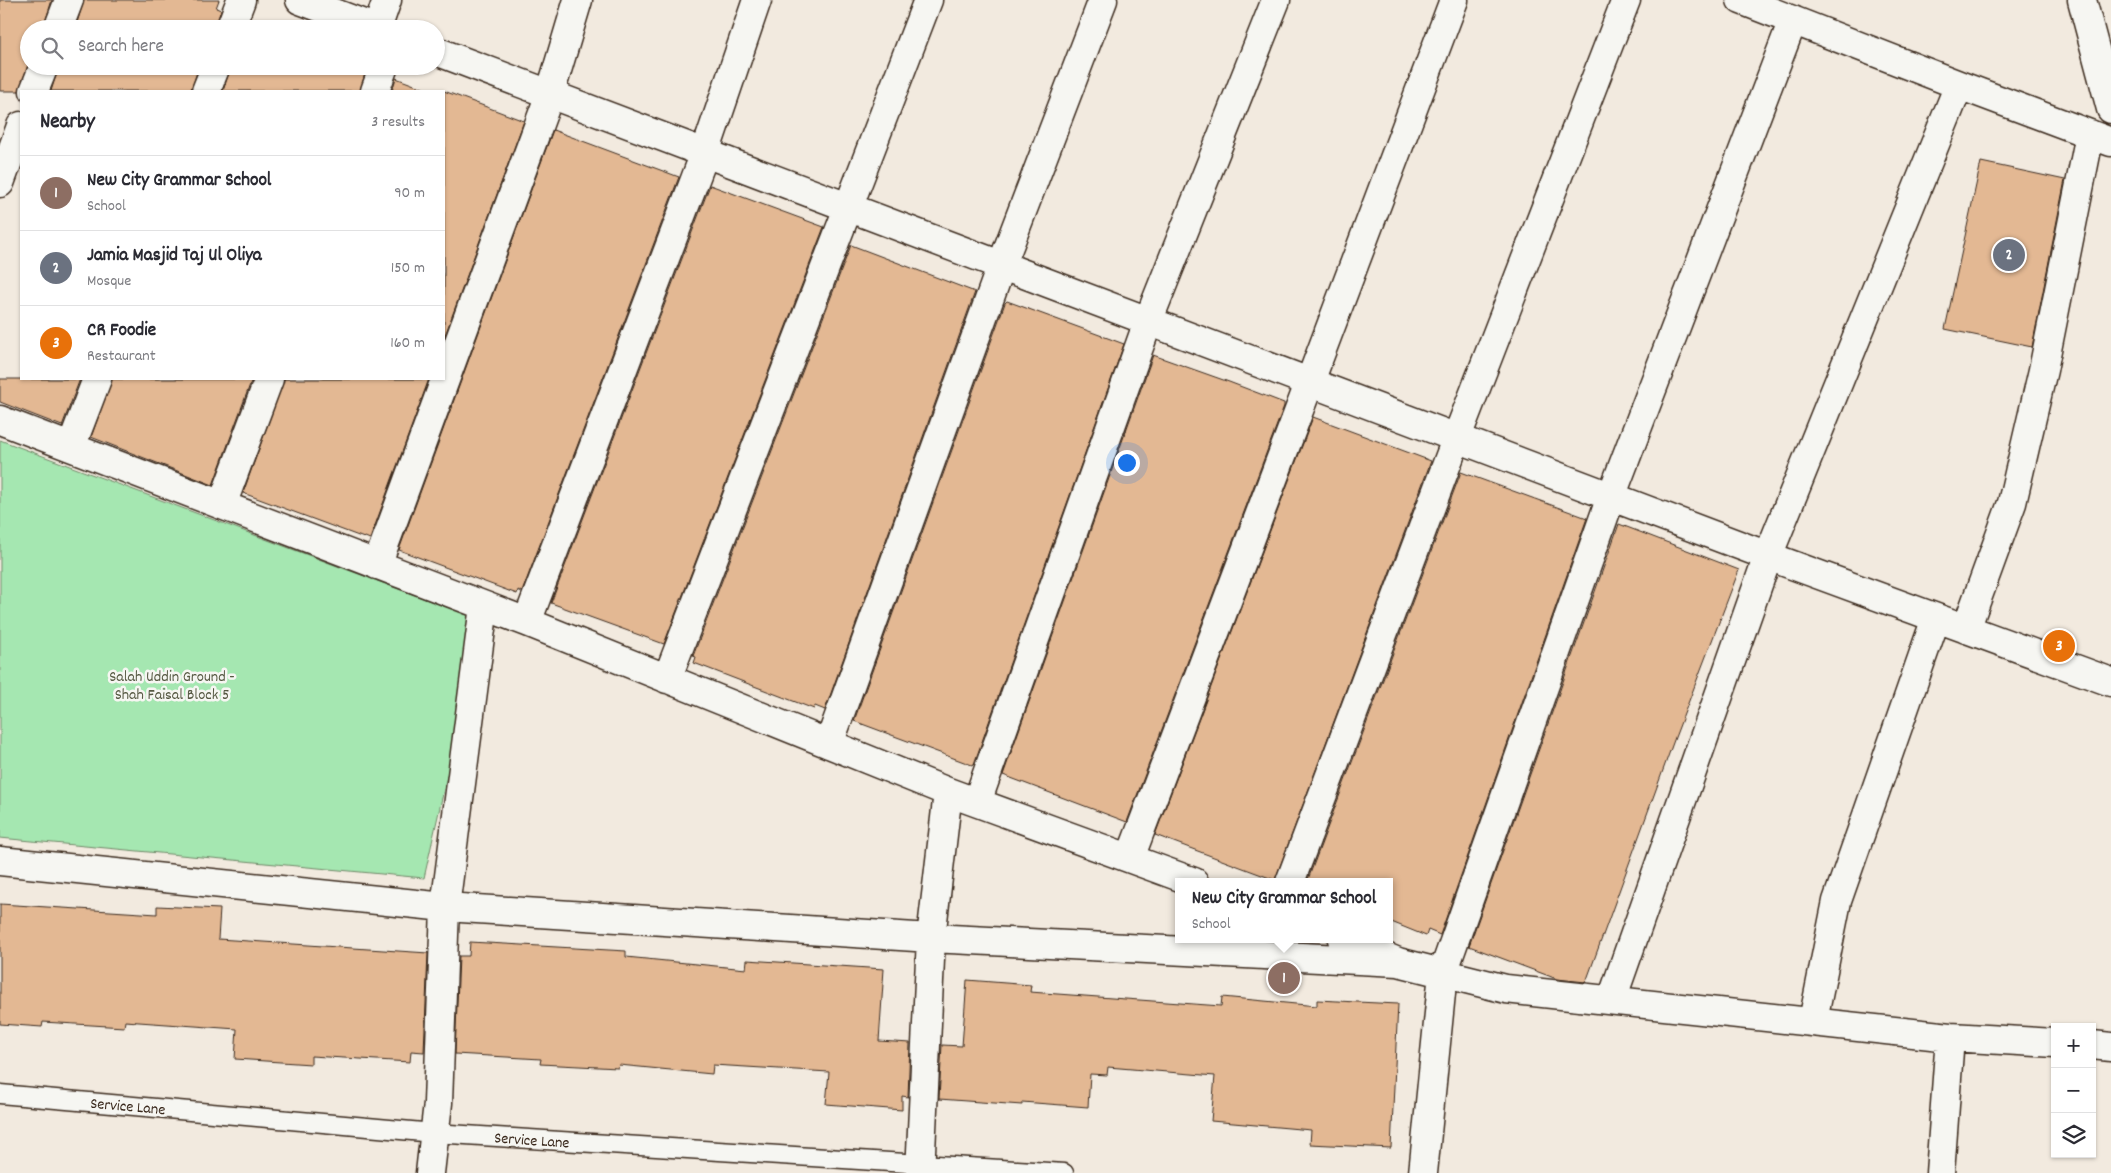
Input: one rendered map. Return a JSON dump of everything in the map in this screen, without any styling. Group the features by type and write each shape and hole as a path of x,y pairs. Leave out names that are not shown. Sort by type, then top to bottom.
{"street":[{"path":"61,20 69,0"},
{"path":"233,20 241,0"},
{"path":"300,0 353,20"},
{"path":"380,20 387,0"},
{"path":"445,379 550,94 578,0"},
{"path":"527,622 705,153 757,0"},
{"path":"667,679 928,0"},
{"path":"829,744 1002,264 1102,0"},
{"path":"977,802 1149,320 1276,0"},
{"path":"1130,858 1454,0"},
{"path":"1292,878 1457,438 1626,0"},
{"path":"1741,0 2101,138 2012,503 1966,629"},
{"path":"2082,0 2100,27 2111,109"},
{"path":"1423,1173 1443,973 1612,496 1792,20"},
{"path":"445,54 1768,556 2111,682"},
{"path":"34,90 40,75"},
{"path":"206,90 212,75"},
{"path":"374,90 380,75"},
{"path":"1612,999 1768,556 1959,85"},
{"path":"0,183 20,129"},
{"path":"71,447 97,380"},
{"path":"222,506 269,380"},
{"path":"377,564 445,380"},
{"path":"0,420 527,622 948,792 1183,878"},
{"path":"430,1173 438,1103 445,907 484,606"},
{"path":"1813,1021 1837,901 1857,839 1936,618"},
{"path":"921,1168 931,938 948,792"},
{"path":"0,861 445,907 931,938 1398,962"},
{"path":"1352,943 1398,962 1506,988 1950,1037 2051,1043"},
{"path":"1940,1173 1950,1037"},
{"path":"2096,1045 2111,1047"}],"lane":[{"name":"Service Lane","path":"0,1094 434,1133 921,1168 1064,1173"}],"green space":[{"name":"Salah Uddin Ground - Shah Faisal Block 5","path":"0,440 482,620 424,878 0,838"}],"building":[{"path":"0,0 52,0 46,20 20,20 20,75 25,75 19,91 0,91"},
{"path":"84,0 219,0 216,8 221,10 218,20 78,20"},
{"path":"56,75 196,75 191,90 51,90"},
{"path":"228,75 365,75 360,90 223,90"},
{"path":"396,78 425,89 424,90 392,90"},
{"path":"445,91 524,121 445,335"},
{"path":"553,130 679,177 522,592 518,590 517,594 399,550"},
{"path":"1981,162 2065,180 2032,347 1945,329"},
{"path":"710,185 824,227 664,644 551,603"},
{"path":"851,245 975,292 825,710 815,706 814,709 694,663 696,657 693,656"},
{"path":"1007,301 1124,344 974,764 972,765 854,721"},
{"path":"1153,355 1284,403 1284,406 1127,822 1003,775"},
{"path":"0,379 80,380 62,426 0,402"},
{"path":"112,380 252,380 213,485 91,437"},
{"path":"284,380 429,380 370,539 243,493"},
{"path":"1313,417 1431,461 1276,878 1270,878 1155,835"},
{"path":"1461,472 1587,518 1440,935 1428,930 1426,936 1393,923 1393,878 1309,878"},
{"path":"1619,524 1739,570 1674,740 1586,982 1557,979 1469,946"},
{"path":"0,904 157,914 157,906 220,909 218,939 428,953 424,1052 411,1051 410,1062 311,1056 311,1064 235,1059 237,1029 125,1021 124,1027 43,1022 42,1027 0,1024"},
{"path":"470,942 626,951 626,957 746,969 747,960 884,969 879,1041 910,1043 908,1097 902,1096 902,1110 826,1104 829,1072 713,1065 712,1074 619,1065 618,1068 540,1064 541,1059 455,1054 459,956 469,956"},
{"path":"967,980 1031,985 1030,992 1221,1006 1222,997 1317,1006 1317,1000 1398,1004 1391,1148 1310,1144 1311,1130 1211,1121 1215,1076 1108,1067 1107,1075 1090,1074 1088,1107 1022,1102 1022,1105 939,1099 942,1045 962,1046"}],"place":[{"name":"Jamia Masjid Taj Ul Oliya","path":"2009,255"},
{"name":"CR Foodie","path":"2059,646"},
{"name":"New City Grammar School","path":"1284,978"}]}
